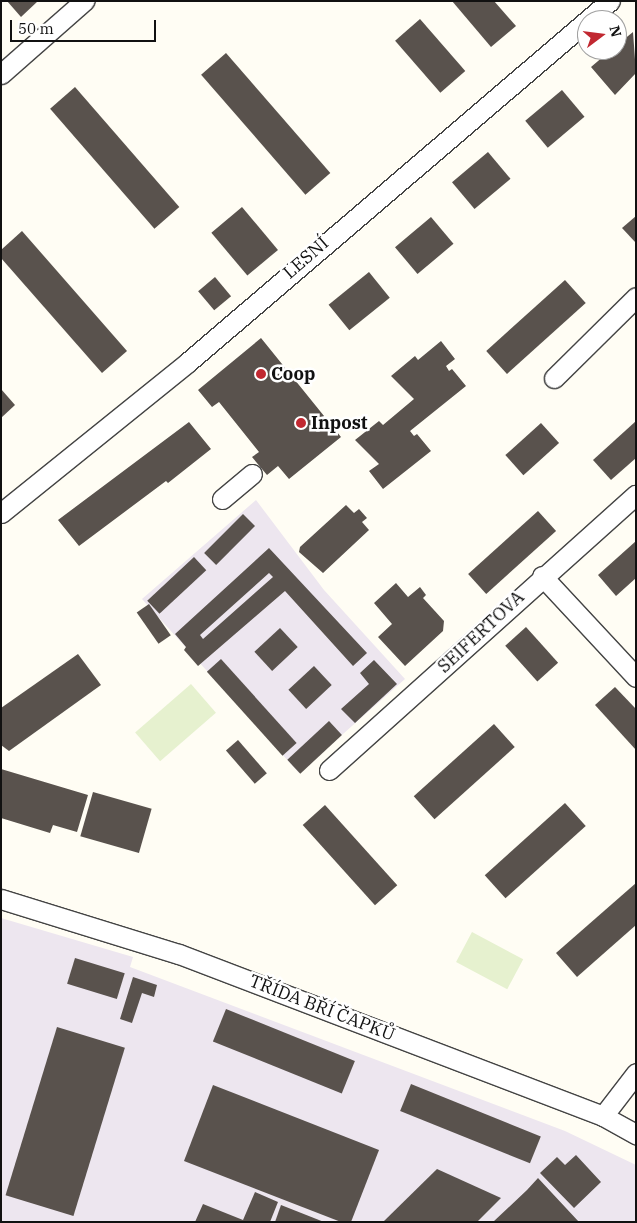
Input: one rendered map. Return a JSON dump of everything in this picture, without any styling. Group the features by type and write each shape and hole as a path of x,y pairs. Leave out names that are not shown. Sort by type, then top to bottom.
{"street":[{"path":"1,74 84,1"},
{"name":"LESNÍ","path":"1,513 188,362 610,1"},
{"path":"554,378 636,297"},
{"path":"222,499 252,474"},
{"name":"SEIFERTOVA","path":"329,770 542,576 636,496"},
{"path":"542,576 636,677"},
{"name":"TŘÍDA BŘÍ ČAPKŮ","path":"1,899 179,954 603,1116 636,1134"},
{"path":"603,1116 636,1073"}],"shaded area":[{"path":"256,500 324,590 405,679 299,773 142,599"},
{"path":"1,918 133,957 130,967 565,1131 636,1165 636,1222 1,1222"}],"green space":[{"path":"191,684 216,713 160,761 135,733"},
{"path":"472,932 523,959 507,989 456,962"}],"building":[{"path":"7,1 38,1 21,17"},
{"path":"452,1 494,1 516,26 491,47"},
{"path":"420,19 465,71 440,93 395,41"},
{"path":"633,32 636,73 615,95 591,67 599,60 627,60 627,37"},
{"path":"226,53 330,173 305,195 201,75"},
{"path":"75,87 179,207 154,229 50,109"},
{"path":"562,90 584,117 548,148 525,121"},
{"path":"488,152 510,179 474,209 452,182"},
{"path":"242,207 278,250 247,276 211,233"},
{"path":"636,216 636,243 622,228"},
{"path":"431,217 453,244 417,274 395,247"},
{"path":"22,231 127,351 102,373 1,258 1,250"},
{"path":"369,272 390,298 349,330 329,305"},
{"path":"215,277 231,296 214,310 198,291"},
{"path":"565,280 586,303 507,374 486,351"},
{"path":"261,338 341,437 289,479 278,466 267,475 252,457 259,452 219,402 212,407 198,390"},
{"path":"441,341 455,359 446,366 449,371 452,369 466,386 410,431 414,436 417,434 431,451 383,489 369,471 379,464 355,440 379,421 383,425 414,399 391,376 415,356 418,360"},
{"path":"1,389 15,405 1,418"},
{"path":"636,421 636,458 611,480 593,460"},
{"path":"189,422 211,449 168,483 166,481 79,546 58,520"},
{"path":"541,423 559,443 523,475 505,455"},
{"path":"346,505 354,513 359,509 367,518 362,522 369,530 323,573 299,552 300,547"},
{"path":"538,511 556,531 486,594 468,574"},
{"path":"243,514 255,526 216,565 204,553"},
{"path":"636,541 636,578 616,596 598,575"},
{"path":"269,548 367,653 353,666 285,591 198,666 184,650 186,647 175,634","holes":["269,573 273,577 203,639 200,635"]},
{"path":"194,557 206,570 159,614 147,601"},
{"path":"396,583 408,597 420,587 426,595 423,598 444,621 443,631 405,666 378,637 392,624 374,603"},
{"path":"149,604 171,635 159,644 137,613"},
{"path":"526,627 558,663 537,681 505,646"},
{"path":"280,628 298,647 272,671 254,652"},
{"path":"78,654 101,685 9,751 1,745 1,708"},
{"path":"221,659 297,743 282,756 207,672"},
{"path":"374,660 397,684 355,723 341,709 369,684 360,673"},
{"path":"314,666 332,685 306,709 288,690"},
{"path":"615,687 636,709 636,750 595,705"},
{"path":"329,721 342,735 300,774 287,760"},
{"path":"494,724 515,747 434,819 414,796"},
{"path":"238,740 267,773 255,784 226,750"},
{"path":"1,769 88,795 77,832 53,825 50,833 1,818"},
{"path":"93,792 152,809 139,853 80,836"},
{"path":"565,803 586,826 505,898 485,875"},
{"path":"325,805 397,885 375,905 303,825"},
{"path":"636,883 636,925 577,977 556,953"},
{"path":"75,958 125,973 117,999 67,984"},
{"path":"133,977 157,985 154,997 142,993 132,1023 120,1019"},
{"path":"226,1009 355,1061 342,1094 213,1041"},
{"path":"57,1027 125,1048 73,1216 6,1195"},
{"path":"411,1084 541,1136 530,1163 400,1111"},
{"path":"213,1085 379,1150 351,1222 341,1222 184,1161"},
{"path":"576,1155 601,1182 574,1208 540,1173 557,1157 565,1165"},
{"path":"437,1169 501,1198 477,1222 383,1222"},
{"path":"538,1178 579,1222 493,1222 527,1190"},
{"path":"255,1192 278,1202 270,1222 195,1222 203,1204 243,1220"},
{"path":"281,1205 324,1222 275,1222"}],"place":[{"name":"Coop","path":"261,374"},
{"name":"Inpost","path":"301,423"}]}
